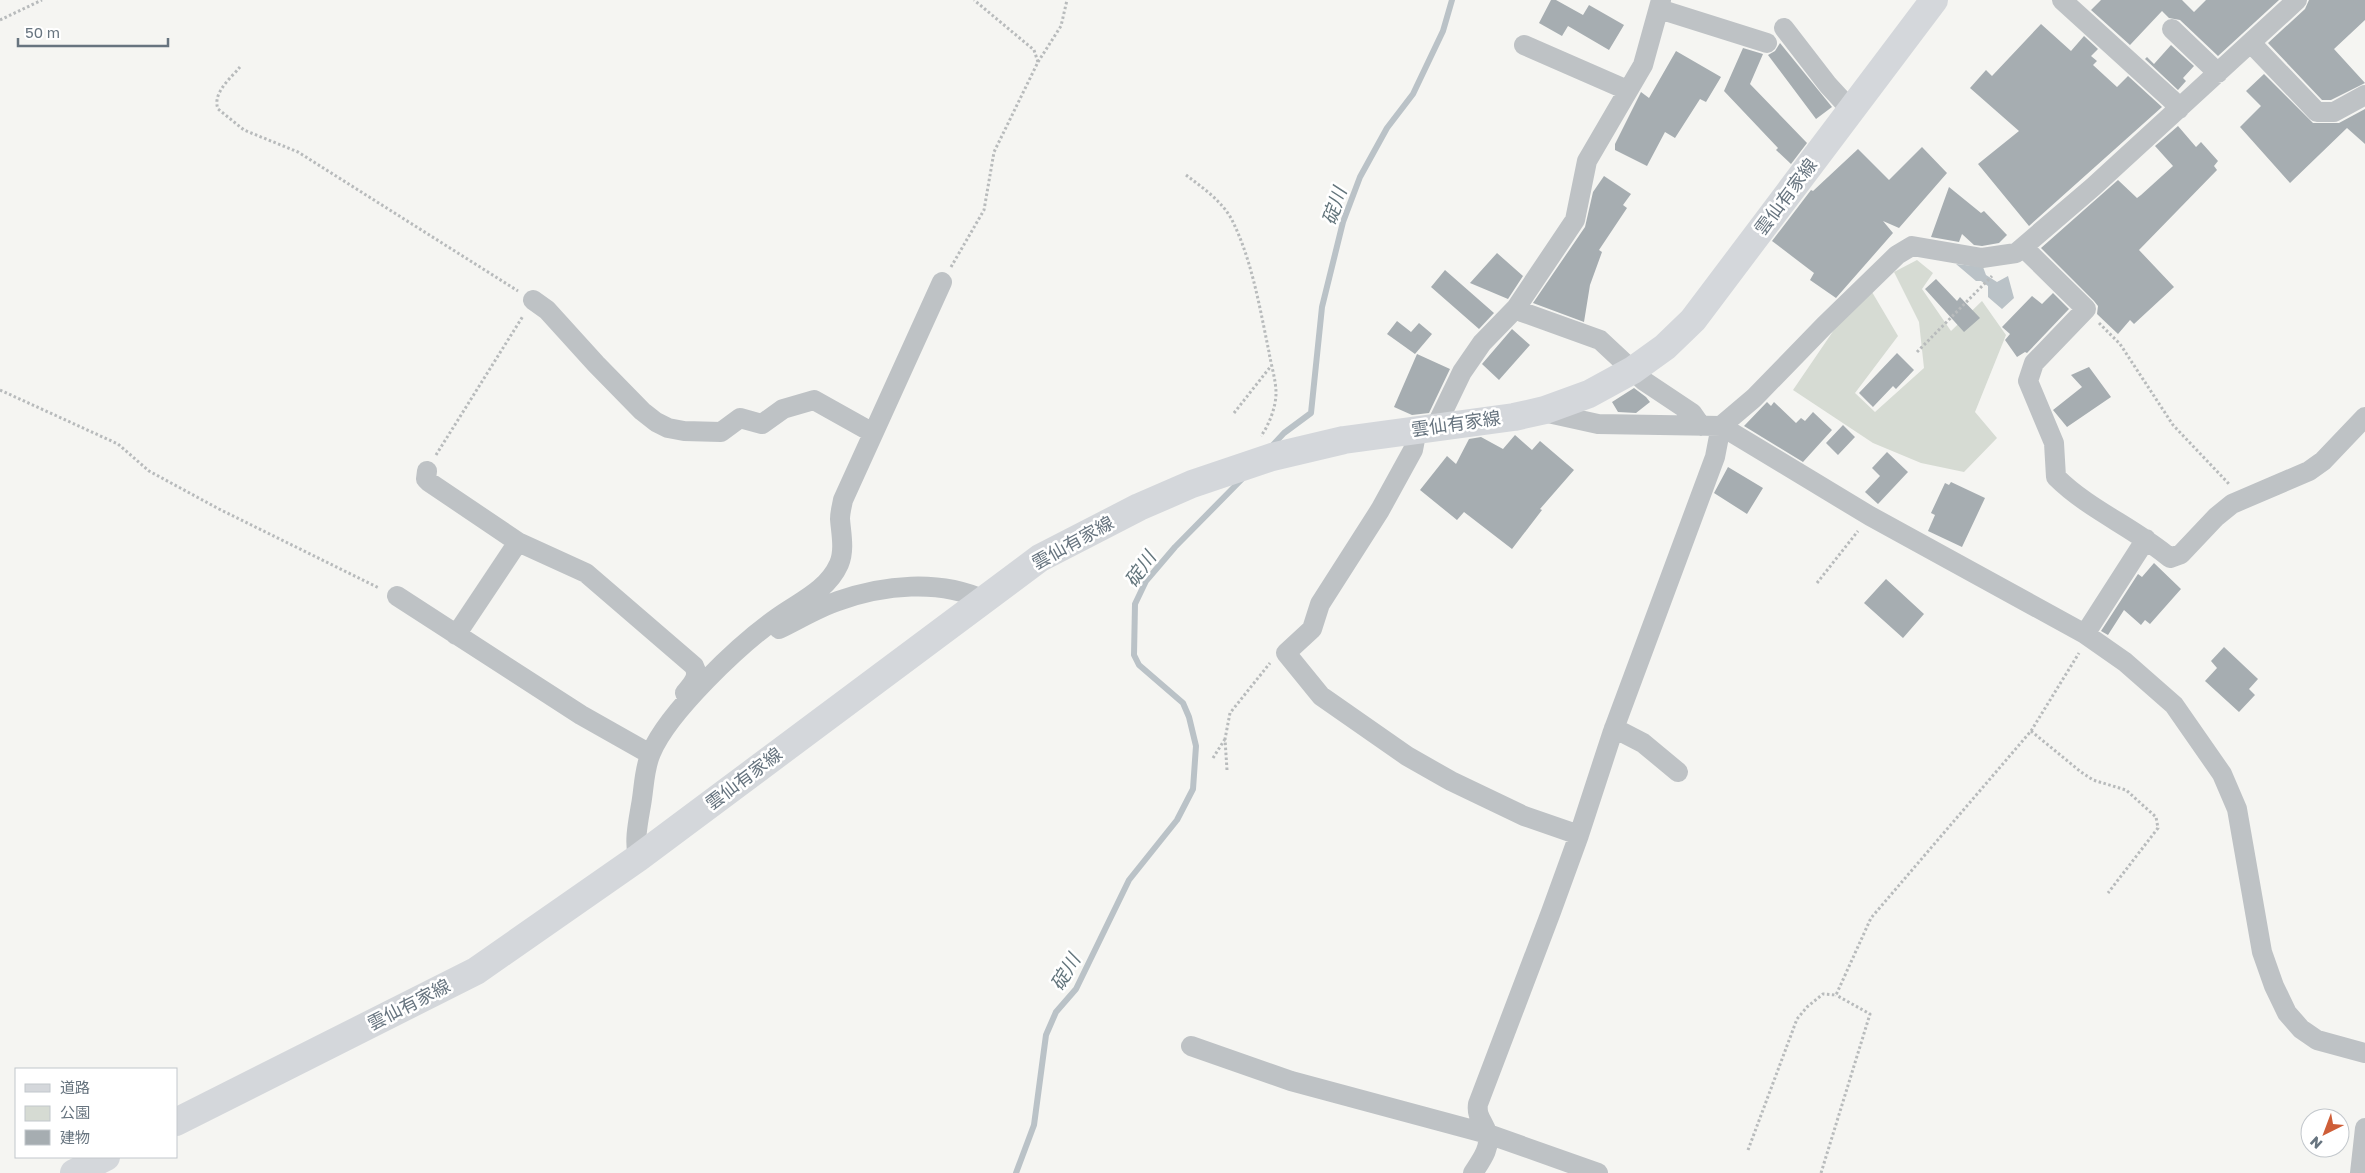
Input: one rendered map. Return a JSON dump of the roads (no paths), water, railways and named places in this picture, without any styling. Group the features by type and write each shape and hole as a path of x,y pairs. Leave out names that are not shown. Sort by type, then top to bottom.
{"main road":[{"name":"雲仙有家線","path":"178,1121 476,971 638,858 1040,558 1130,511 1192,484 1240,467 1265,448 1426,429 1545,410 1589,394 1633,370 1664,347 1694,320 1934,0"},
{"path":"74,1173 104,1158"}],"street":[{"path":"2062,0 2172,100 2179,110"},
{"path":"1473,1173 1486,1151 1488,1134 1479,1118 1478,1104 1579,835 1614,728 1715,457 1721,426 1754,398 1897,255 1912,246 1982,258 2016,253 2179,110 2297,0"},
{"path":"1579,835 1524,816 1451,781 1407,756 1321,696 1286,654 1312,629 1320,604 1380,510 1413,450 1467,365 1482,343 1516,308 1575,220 1587,161 1643,65 1660,4 1767,43"},
{"path":"1784,28 1828,85 1851,110"},
{"path":"2172,29 2218,73"},
{"path":"2251,43 2317,112 2334,112 2365,95"},
{"path":"1524,44 1627,90"},
{"path":"2023,246 2086,309 2034,363 2028,381 2054,443 2056,477 2086,500 2146,539 2170,558 2181,554 2216,516 2232,504 2309,471 2322,461 2365,417"},
{"path":"638,858 635,846 637,828 650,754 665,727 741,648 776,618 814,594 830,578 839,564 842,551 840,516 843,500 942,282"},
{"path":"533,300 547,310 642,411 668,428 684,432 721,432 740,418 762,424 783,409 814,400 873,433"},
{"path":"1516,308 1522,312 1600,340 1644,381 1692,413 1701,426"},
{"path":"1545,410 1548,413 1598,424 1721,426 1870,516 2085,634 2126,662 2174,705 2222,774 2237,809 2262,952 2274,986 2287,1013 2301,1029 2317,1040 2365,1053"},
{"path":"427,470 425,475 429,482 518,542 586,573 694,666 697,674 696,678 680,701 682,708"},
{"path":"2085,634 2146,539"},
{"path":"456,635 518,542"},
{"path":"741,648 836,601 871,591 902,586 942,588 970,593 984,600"},
{"path":"397,596 581,715 650,754"},
{"path":"1614,728 1643,743 1678,772"},
{"path":"1192,1046 1292,1081 1488,1134 1598,1173"},
{"path":"2360,1173 2365,1128"}],"waterway":[{"name":"碇川","path":"1271,447 1284,433 1311,413 1322,307 1343,222 1360,177 1387,128 1413,94 1443,31 1452,0"},
{"name":"碇川","path":"1016,1173 1034,1125 1046,1035 1056,1012 1076,989 1129,880 1177,820 1193,789 1196,746 1189,717 1183,703 1139,665 1134,655 1135,604 1146,581 1175,547 1243,478"}]}
